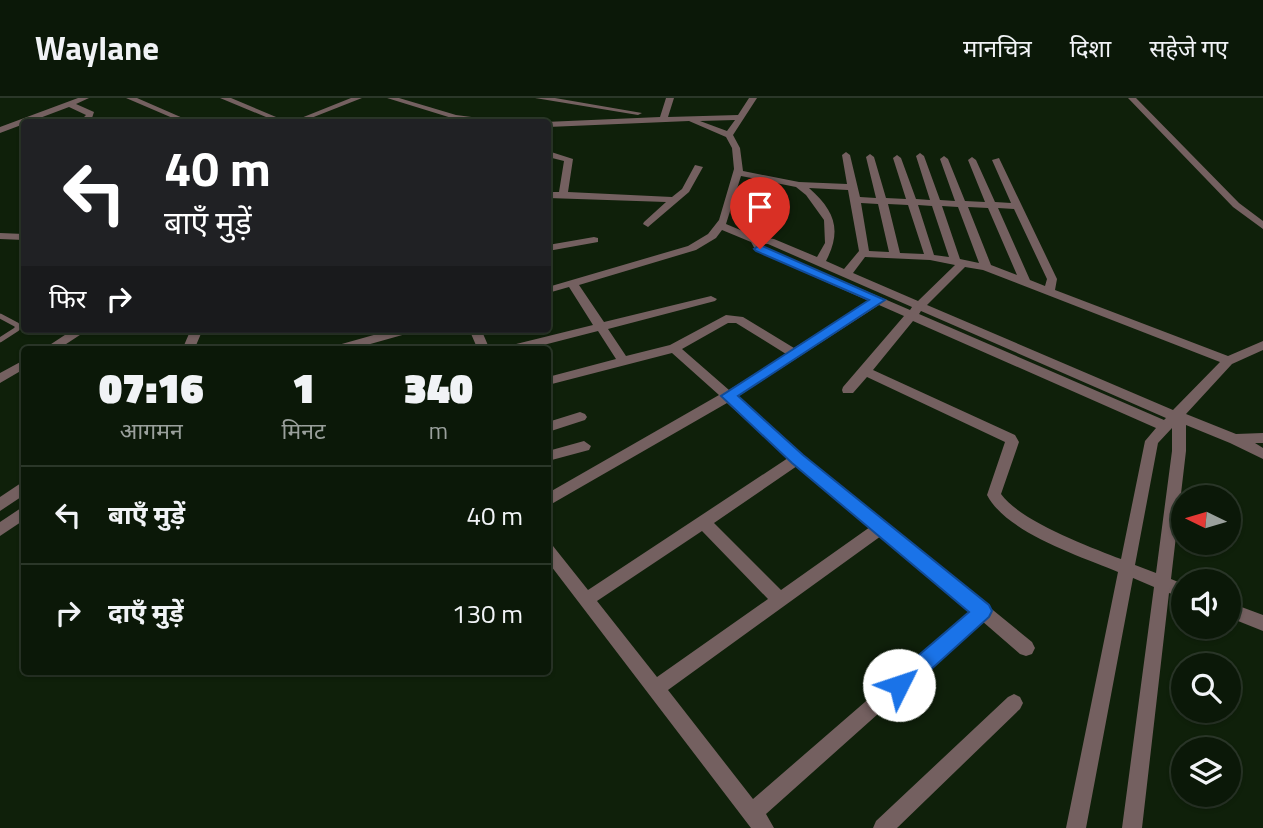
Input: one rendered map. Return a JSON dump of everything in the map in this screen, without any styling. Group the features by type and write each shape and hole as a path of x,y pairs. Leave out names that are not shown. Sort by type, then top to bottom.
{"street":[{"path":"30,119 85,98"},
{"path":"130,98 181,119"},
{"path":"224,98 276,119"},
{"path":"303,119 358,98"},
{"path":"391,98 455,117 471,119"},
{"path":"539,98 667,118 689,120 738,117"},
{"path":"667,118 670,98"},
{"path":"729,135 738,117 753,98"},
{"path":"1132,98 1236,205 1263,226"},
{"path":"70,104 91,114 89,119"},
{"path":"551,124 667,118"},
{"path":"551,288 692,248 712,236 720,225 738,173 736,148 729,135 689,120"},
{"path":"0,130 21,122"},
{"path":"551,155 569,159 563,195"},
{"path":"846,155 856,200 863,254 847,273"},
{"path":"919,156 959,263"},
{"path":"870,157 895,256"},
{"path":"897,158 930,257"},
{"path":"944,159 986,267"},
{"path":"972,160 1025,282"},
{"path":"996,160 1052,279 1049,291"},
{"path":"648,224 686,190 698,167"},
{"path":"738,173 799,185 852,187"},
{"path":"799,185 829,220 830,243 820,262"},
{"path":"551,195 675,200"},
{"path":"856,200 1019,206"},
{"path":"720,225 755,240 770,241 847,273 916,310 1174,418 1236,439 1263,454"},
{"path":"0,236 21,237"},
{"path":"551,247 594,240"},
{"path":"755,240 760,249 879,300 916,310"},
{"path":"863,254 930,257 986,267 1228,361"},
{"path":"848,390 959,263"},
{"path":"572,283 623,361"},
{"path":"524,346 711,299"},
{"path":"551,496 728,396 879,300"},
{"path":"551,380 674,348 726,319 739,320 795,354"},
{"path":"55,346 76,333"},
{"path":"349,346 395,333"},
{"path":"1076,828 1152,441 1228,361 1263,345"},
{"path":"674,348 798,459 1026,648"},
{"path":"0,379 21,366"},
{"path":"865,371 1010,439 1012,442 994,495 995,500 1037,529 1171,586"},
{"path":"551,426 580,417"},
{"path":"1132,828 1179,451 1174,418"},
{"path":"1236,439 1263,438"},
{"path":"551,455 584,446"},
{"path":"586,600 798,459"},
{"path":"0,505 21,488"},
{"path":"0,530 21,514"},
{"path":"703,522 780,600"},
{"path":"655,689 881,528"},
{"path":"551,555 764,828"},
{"path":"752,813 982,611"},
{"path":"1241,614 1263,623"},
{"path":"883,828 1014,703"}],"lane":[{"path":"0,316 17,325 17,329 0,340"}],"route":[{"path":"760,249 879,300 728,396 798,459 982,611 899,685"}]}
